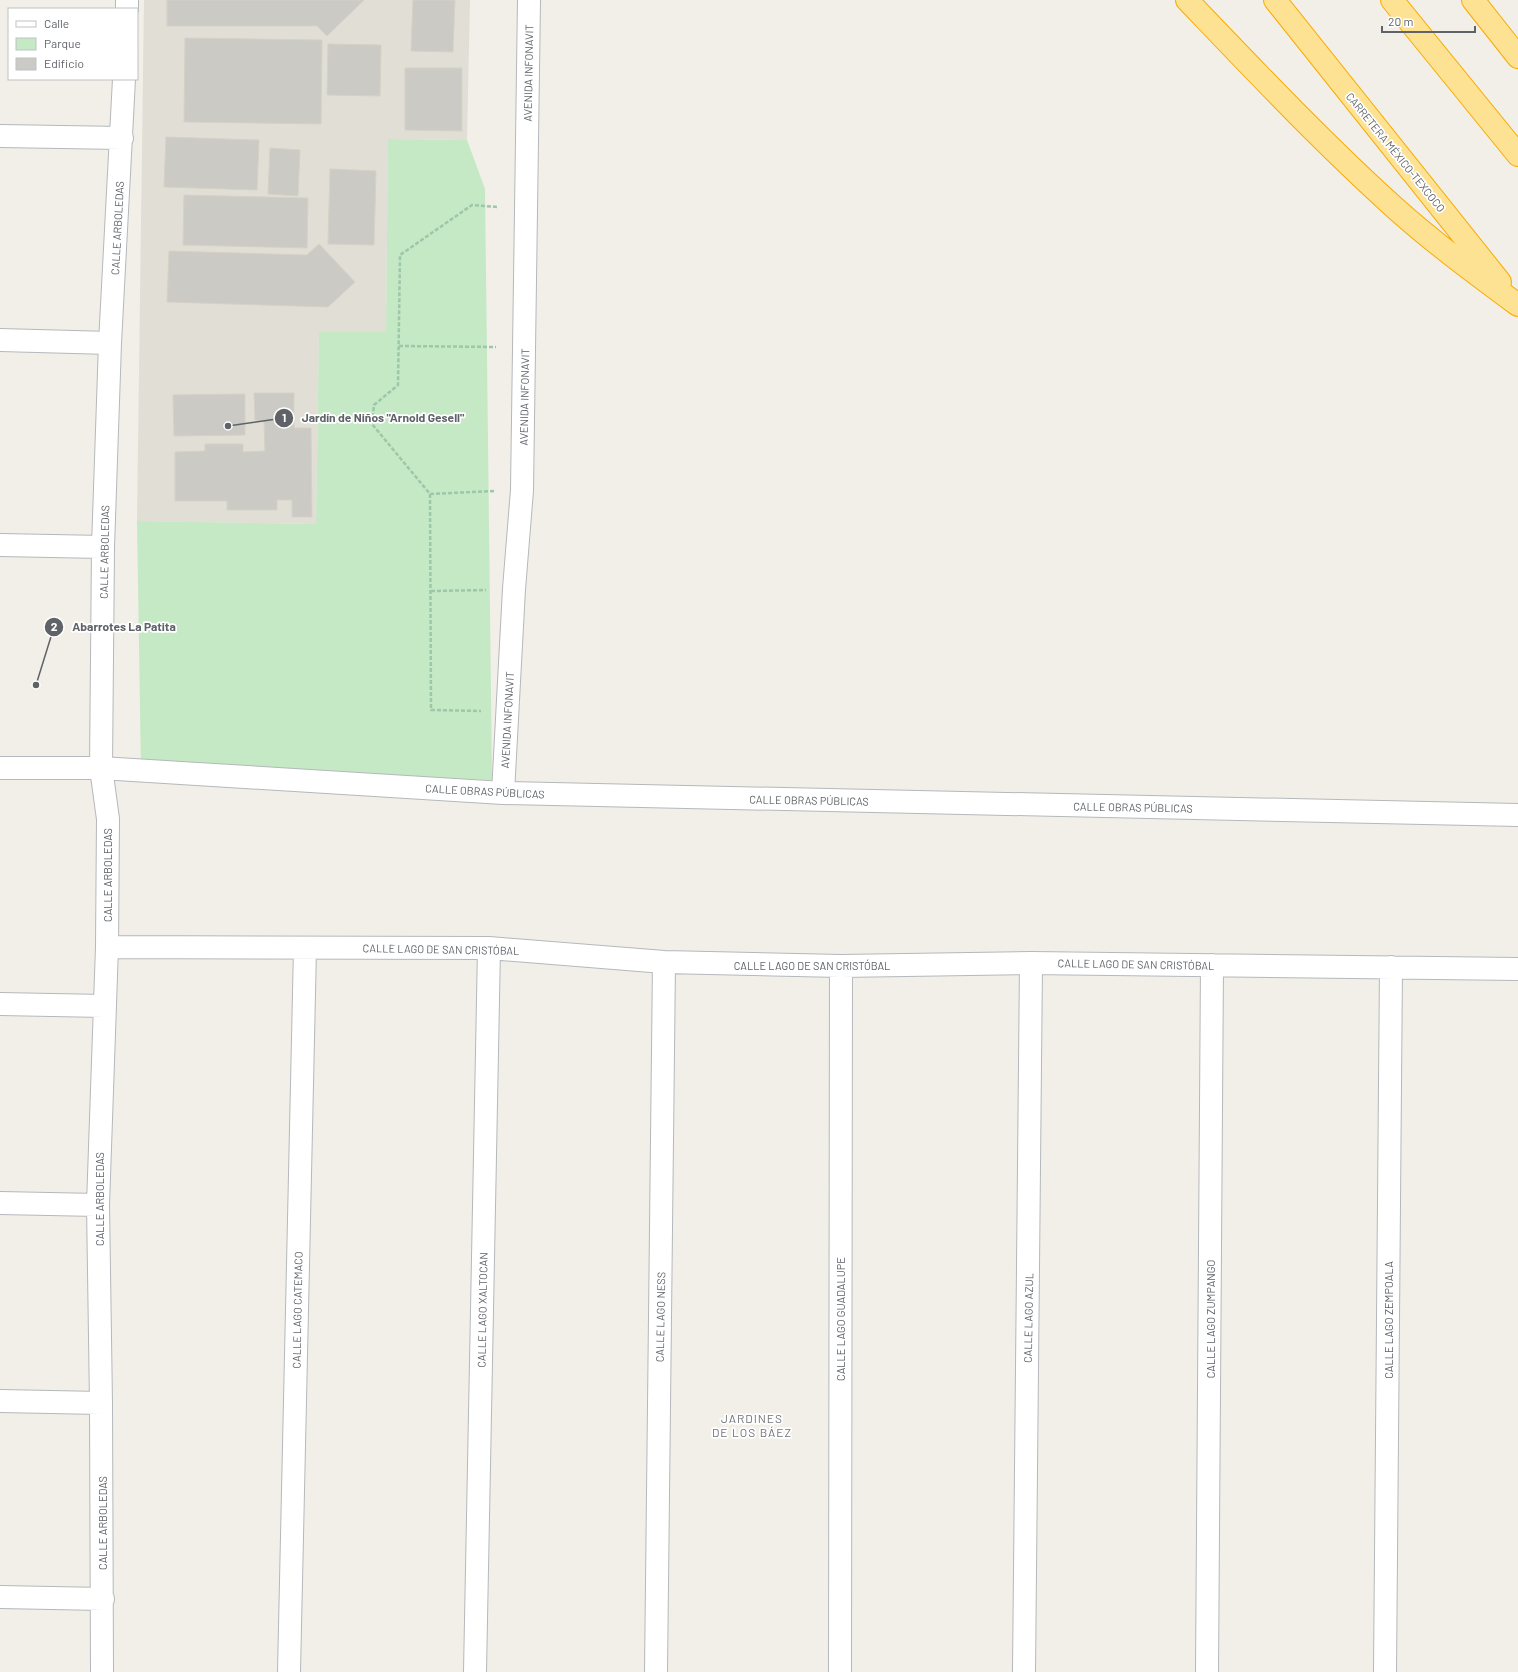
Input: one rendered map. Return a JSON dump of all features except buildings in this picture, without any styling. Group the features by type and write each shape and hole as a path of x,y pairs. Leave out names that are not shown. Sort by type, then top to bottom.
{"highway":[{"path":"1188,0 1309,127 1361,177 1457,260 1518,305"},
{"name":"CARRETERA MÉXICO-TEXCOCO","path":"1275,0 1518,305"},
{"path":"1392,0 1518,155"},
{"path":"1473,0 1518,57"}],"street":[{"name":"AVENIDA INFONAVIT","path":"503,793 514,589 522,490 529,0"},
{"name":"CALLE ARBOLEDAS","path":"102,1672 103,1598 98,1205 107,947 108,819 101,768 104,547 110,343 124,80"},
{"path":"0,136 122,138"},
{"path":"0,340 110,343"},
{"path":"0,545 104,547"},
{"name":"CALLE OBRAS PÚBLICAS","path":"0,768 101,768 503,793 1518,815"},
{"name":"CALLE LAGO DE SAN CRISTÓBAL","path":"107,947 489,948 664,962 841,966 1031,963 1518,969"},
{"name":"CALLE LAGO CATEMACO","path":"288,1672 305,948"},
{"name":"CALLE LAGO XALTOCAN","path":"475,1672 489,948"},
{"name":"CALLE LAGO NESS","path":"656,1672 664,962"},
{"name":"CALLE LAGO AZUL","path":"1024,1672 1031,963"},
{"name":"CALLE LAGO ZUMPANGO","path":"1207,1672 1212,965"},
{"name":"CALLE LAGO GUADALUPE","path":"840,1672 841,966"},
{"name":"CALLE LAGO ZEMPOALA","path":"1385,1672 1391,968"},
{"path":"0,1004 104,1006"},
{"path":"0,1203 98,1205"},
{"path":"0,1401 101,1402"},
{"path":"0,1597 103,1598"}],"path":[{"path":"508,712 431,710 430,494 372,424 374,406 398,385 400,254 472,205 526,210"},
{"path":"399,346 524,348"},
{"path":"430,494 522,490"},
{"path":"431,591 514,589"}],"shaded area":[{"path":"144,0 470,0 467,140 388,139 386,332 319,332 316,524 137,521"}],"green space":[{"path":"388,139 467,140 485,189 492,780 141,770 137,521 316,524 319,332 386,332"}],"place":[{"name":"Jardín de Niños \"Arnold Gesell\"","path":"228,426"},
{"name":"Abarrotes La Patita","path":"36,685"}],"district":[{"name":"JARDINES DE LOS BÁEZ","path":"752,1425"}]}
